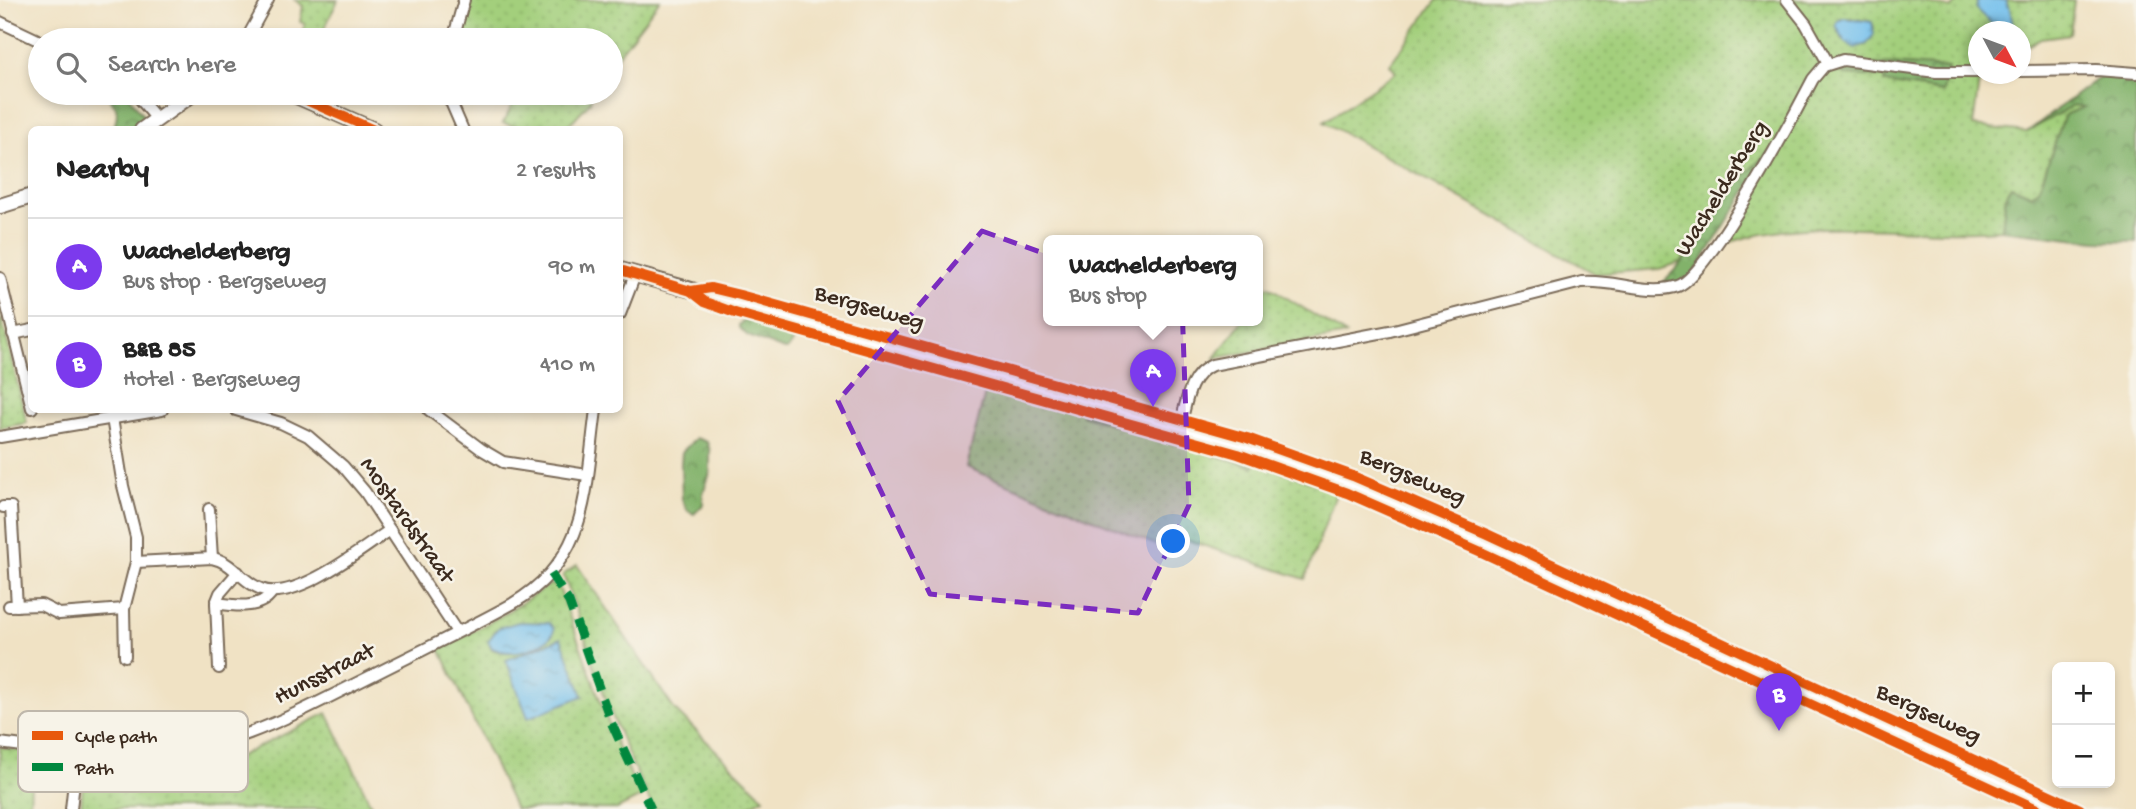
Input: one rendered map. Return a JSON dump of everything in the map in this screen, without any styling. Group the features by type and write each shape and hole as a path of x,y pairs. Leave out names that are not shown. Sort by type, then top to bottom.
{"street":[{"path":"253,28 268,0"},
{"path":"456,28 464,0"},
{"path":"1787,0 1806,24 1828,63 1843,60 1924,71 1968,72"},
{"path":"0,22 28,35"},
{"name":"Wachelderberg","path":"1180,427 1195,378 1204,368 1212,365 1390,331 1582,282 1600,281 1660,289 1687,282 1700,267 1759,176 1817,72 1828,63"},
{"path":"2031,71 2136,73"},
{"path":"145,105 157,119"},
{"path":"147,126 177,105"},
{"path":"317,105 365,126"},
{"path":"452,105 461,126"},
{"path":"0,206 28,197"},
{"name":"Bergseweg","path":"623,272 1180,427 1299,465 1399,505 2058,809"},
{"path":"623,306 635,275"},
{"path":"0,278 3,305 28,393"},
{"path":"13,334 28,331"},
{"path":"33,413 37,430"},
{"path":"0,437 143,413"},
{"name":"Mostardstraat","path":"246,413 281,423 319,444 355,478 457,632"},
{"path":"433,413 489,455 503,462 587,475"},
{"path":"445,422 450,413"},
{"name":"Hunsstraat","path":"248,734 281,722 524,597 551,574 575,536 596,413"},
{"path":"112,418 123,486 136,537 136,562 124,609 125,656"},
{"path":"3,507 10,506 13,606 41,605 59,614 124,609"},
{"path":"209,509 212,558"},
{"path":"136,562 212,558 222,560 256,587 276,593 324,574 390,530"},
{"path":"219,668 216,603 220,593 238,572"},
{"path":"216,603 233,606 254,605 266,601 272,592"},
{"name":"Hunsstraat","path":"0,743 18,745"}],"highlighted area":[{"path":"982,231 1182,303 1189,505 1138,613 930,594 838,401"}],"green space":[{"path":"295,0 338,0 325,28 304,28 305,24 300,22 303,6"},
{"path":"466,0 660,0 623,48 623,28 458,28"},
{"path":"1437,0 1917,0 1951,9 1960,0 1978,0 1976,9 1989,21 1968,21 1968,84 1979,84 1973,126 2027,132 2073,105 2086,107 2064,117 2039,189 2032,195 2011,186 2006,194 2002,230 1807,229 1780,231 1727,243 1773,150 1681,262 1659,269 1596,274 1324,122 1396,72 1390,64","holes":["1847,18 1869,21 1874,27 1873,30 1843,40 1836,23","1892,64 1884,82 1886,77 1843,74 1843,65"]},
{"path":"2005,0 2074,0 2070,34 2041,38 2031,44 2031,21 2012,21"},
{"path":"1892,64 1948,68 1943,92 1884,83 1885,77 1843,75 1843,65"},
{"path":"2104,74 2136,79 2136,242 2096,241 2002,230 2006,194 2011,186 2032,195 2039,189 2064,117 2084,107 2073,105 2027,132"},
{"path":"114,105 135,105 146,120 137,126 114,126"},
{"path":"513,105 587,105 568,126 514,126 503,123"},
{"path":"1774,147 1689,282 1663,283 1691,252 1737,182"},
{"path":"1268,286 1346,335 1215,358 1238,326 1263,326 1263,293"},
{"path":"0,319 27,423 0,428"},
{"path":"746,319 793,332 794,341 784,350 748,336 739,328"},
{"path":"989,387 1085,411 1082,415 1254,467 1255,461 1337,491 1305,579 1166,533 1161,547 966,467 986,389"},
{"path":"1085,411 1255,461 1254,467 1082,415"},
{"path":"696,438 707,442 710,451 710,473 703,493 703,505 694,514 688,511 682,500 681,464 682,452"},
{"path":"577,565 674,709 764,798 744,809 654,809 611,712 563,575"},
{"path":"551,584 559,588 617,746 641,797 617,809 515,809 440,649 501,616","holes":["519,622 544,625 553,633 525,650 500,651 492,649 490,645 495,630"]},
{"path":"327,713 373,809 81,809 82,792 248,792 248,752"},
{"path":"0,747 18,750 18,792 31,792 30,809 0,809"}],"water":[{"path":"1978,0 2005,0 2012,21 1989,21 1976,9"},
{"path":"1844,18 1872,22 1874,34 1867,44 1855,48 1845,42 1836,26 1838,21"},
{"path":"519,622 549,623 554,629 553,634 541,644 525,650 508,652 492,648 488,641 498,628"},
{"path":"561,638 583,696 528,718 506,660"}],"marked path":[{"path":"551,574 569,602 611,722 651,809"}],"cycle path":[{"path":"317,105 365,126"},
{"path":"623,271 691,291 705,302 735,313 1238,454 1347,493 1479,551 2037,809"},
{"path":"691,291 711,288 740,295 1247,438 1353,476 1487,534 2080,809"}],"place":[{"name":"Wachelderberg","path":"1153,407"},
{"name":"B&B 85","path":"1779,731"}]}
